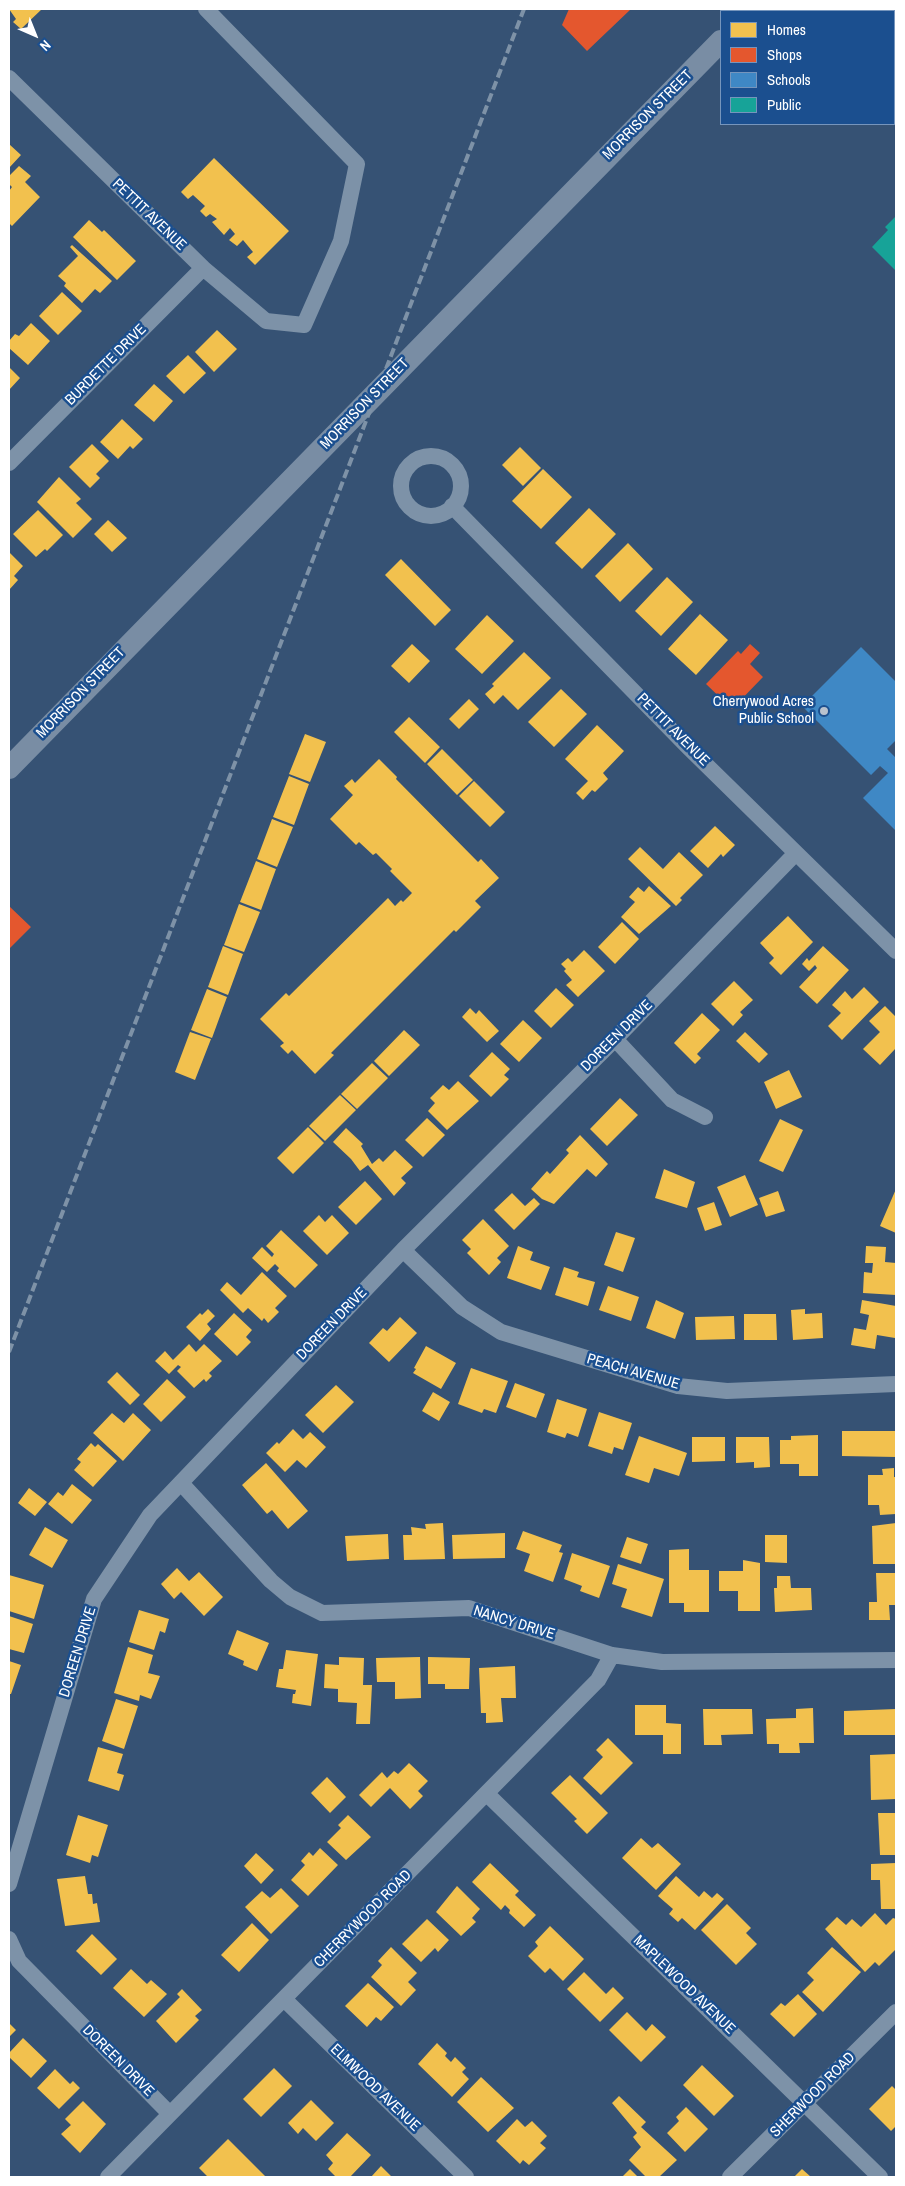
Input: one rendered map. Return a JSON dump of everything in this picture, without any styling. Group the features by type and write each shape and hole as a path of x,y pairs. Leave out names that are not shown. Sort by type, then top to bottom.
{"street":[{"name":"PETTIT AVENUE","path":"9,78 203,268 266,321 304,325 341,240 357,164 206,9"},
{"name":"MORRISON STREET","path":"9,768 720,42"},
{"name":"BURDETTE DRIVE","path":"9,463 203,268"},
{"name":"PETTIT AVENUE","path":"452,506 688,746 896,951"},
{"name":"DOREEN DRIVE","path":"9,1884 94,1599 150,1515 403,1250 615,1039 796,853"},
{"path":"615,1039 672,1100 705,1117"},
{"name":"PEACH AVENUE","path":"403,1250 462,1307 501,1332 678,1386 727,1390 896,1384"},
{"name":"NANCY DRIVE","path":"181,1483 271,1581 290,1598 322,1613 470,1608 612,1655 662,1662 896,1660"},
{"name":"CHERRYWOOD ROAD","path":"108,2177 598,1680 612,1655"},
{"name":"MAPLEWOOD AVENUE","path":"486,1794 880,2177"},
{"name":"DOREEN DRIVE","path":"9,1939 19,1961 170,2114"},
{"name":"ELMWOOD AVENUE","path":"284,1999 466,2177"},
{"name":"SHERWOOD ROAD","path":"730,2177 896,2012"}],"building: Homes":[{"path":"9,9 42,9 21,29 13,22 16,19"},
{"path":"9,144 21,155 9,168"},
{"path":"214,158 289,231 255,265 247,257 253,252 243,240 237,246 229,240 235,234 230,228 224,235 212,222 217,219 210,214 206,217 200,211 205,206 193,195 188,199 181,192"},
{"path":"19,166 31,176 25,182 40,197 12,226 9,223 9,191 12,187 9,184 9,176"},
{"path":"89,220 102,232 104,230 136,261 117,280 73,237"},
{"path":"72,245 112,281 100,293 95,289 82,303 64,286 66,283 58,276 78,256 70,247"},
{"path":"62,292 82,311 58,335 39,316"},
{"path":"31,323 50,341 28,365 9,348 9,341 15,334 19,336"},
{"path":"217,330 237,349 214,372 195,352"},
{"path":"188,355 206,373 184,394 166,376"},
{"path":"9,367 20,378 9,390"},
{"path":"154,384 173,401 154,422 134,405"},
{"path":"122,419 143,439 133,449 130,446 118,459 100,442"},
{"path":"92,444 109,461 96,474 100,478 90,488 69,467"},
{"path":"520,447 541,468 523,486 502,465"},
{"path":"543,469 572,497 541,529 512,501"},
{"path":"59,477 81,499 76,503 92,519 73,538 37,502"},
{"path":"589,508 616,534 582,569 555,543"},
{"path":"38,510 63,535 47,551 45,549 36,557 13,534"},
{"path":"108,520 127,538 112,552 94,534"},
{"path":"628,543 653,569 620,602 595,576"},
{"path":"9,552 23,566 14,576 18,580 9,590"},
{"path":"401,559 451,610 435,626 385,575"},
{"path":"667,577 693,602 661,636 635,611"},
{"path":"700,614 728,640 696,675 668,649"},
{"path":"487,615 514,641 482,674 455,649"},
{"path":"412,644 430,661 409,683 391,666"},
{"path":"524,652 551,678 518,710 503,695 494,704 485,694 494,686 492,684"},
{"path":"561,689 587,714 554,747 528,722"},
{"path":"469,699 479,709 459,729 449,719"},
{"path":"409,717 440,747 425,763 394,732"},
{"path":"597,725 624,751 603,773 608,779 595,792 592,790 583,800 576,793 588,781 565,759"},
{"path":"305,734 326,742 310,782 289,774"},
{"path":"442,749 473,780 457,795 427,764"},
{"path":"379,759 397,777 396,779 478,862 481,859 499,878 475,901 481,907 456,932 454,930 331,1053 334,1055 315,1074 292,1050 288,1054 280,1046 284,1043 260,1019 286,993 289,996 388,898 395,906 401,900 403,902 412,893 390,871 392,869 376,853 373,855 359,842 356,845 330,819 353,795 344,786 352,779 355,783"},
{"path":"289,776 309,784 294,825 273,817"},
{"path":"474,781 505,812 490,827 459,796"},
{"path":"272,819 293,827 277,867 257,859"},
{"path":"715,826 735,845 723,857 721,854 708,868 690,851"},
{"path":"640,847 663,869 679,852 703,875 680,898 682,900 676,906 628,859"},
{"path":"256,861 276,869 261,910 240,902"},
{"path":"649,886 671,906 639,934 621,917 635,902 629,897 638,887 644,892"},
{"path":"239,904 260,912 244,952 224,945"},
{"path":"788,916 813,942 781,975 769,963 774,958 760,943"},
{"path":"622,922 639,939 615,964 598,947"},
{"path":"223,946 243,954 228,995 208,987"},
{"path":"823,946 849,970 817,1004 799,987 817,968 815,965 809,971 802,964 807,958 809,961"},
{"path":"584,950 605,971 578,997 566,985 572,980 561,964 568,958 572,962"},
{"path":"734,981 753,1000 740,1012 743,1015 733,1026 711,1004"},
{"path":"864,987 879,1002 842,1040 828,1026 841,1013 832,1005 845,991 852,999"},
{"path":"556,988 574,1005 551,1028 534,1011"},
{"path":"207,989 227,997 212,1038 191,1030"},
{"path":"885,1006 896,1017 896,1048 880,1065 863,1049 880,1032 869,1021"},
{"path":"470,1008 476,1014 479,1010 499,1031 487,1042 462,1017"},
{"path":"702,1013 720,1030 697,1054 701,1058 695,1064 674,1043"},
{"path":"523,1020 542,1038 519,1062 500,1044"},
{"path":"404,1030 420,1045 389,1076 374,1061"},
{"path":"190,1032 211,1039 195,1080 175,1072"},
{"path":"745,1032 768,1054 759,1063 736,1041"},
{"path":"492,1052 510,1069 504,1075 509,1079 491,1097 469,1076"},
{"path":"372,1063 388,1078 357,1109 341,1094"},
{"path":"789,1070 802,1097 776,1109 764,1082"},
{"path":"458,1081 479,1101 447,1130 428,1111 435,1103 430,1098 443,1085 449,1090"},
{"path":"340,1095 356,1110 325,1141 309,1126"},
{"path":"620,1098 638,1115 607,1146 590,1129"},
{"path":"427,1118 445,1135 423,1157 405,1140"},
{"path":"780,1119 803,1130 783,1172 759,1161"},
{"path":"308,1127 324,1143 293,1174 277,1158"},
{"path":"346,1128 363,1144 361,1146 372,1164 379,1158 383,1162 395,1150 413,1167 401,1178 406,1183 394,1196 368,1165 360,1171 351,1159 333,1142"},
{"path":"580,1135 608,1164 596,1177 587,1169 554,1204 542,1199 531,1189 547,1171 550,1174 569,1153 566,1150"},
{"path":"664,1169 695,1182 687,1208 655,1198"},
{"path":"745,1175 758,1205 730,1217 717,1187"},
{"path":"365,1181 382,1199 356,1225 338,1207"},
{"path":"896,1189 896,1233 880,1226"},
{"path":"778,1191 785,1211 766,1217 759,1198"},
{"path":"512,1193 525,1206 534,1198 540,1204 514,1230 494,1210"},
{"path":"714,1202 722,1225 705,1231 697,1208"},
{"path":"319,1215 325,1222 332,1215 349,1233 327,1255 303,1231"},
{"path":"483,1219 509,1246 497,1258 501,1262 489,1275 467,1253 471,1249 462,1240"},
{"path":"281,1230 318,1265 295,1288 277,1271 279,1268 275,1264 267,1272 252,1258 262,1247 272,1257 274,1254 266,1246"},
{"path":"616,1232 635,1238 623,1272 604,1265"},
{"path":"518,1246 533,1252 530,1260 550,1267 541,1290 507,1278"},
{"path":"866,1246 886,1247 885,1262 896,1263 896,1295 863,1293 864,1272 872,1273 873,1263 865,1263"},
{"path":"564,1267 579,1272 577,1277 595,1282 588,1306 555,1295"},
{"path":"262,1272 287,1296 275,1308 279,1312 268,1323 264,1318 262,1321 248,1308 243,1313 220,1290 227,1282 241,1295"},
{"path":"608,1286 639,1297 631,1321 599,1310"},
{"path":"656,1300 684,1313 675,1339 646,1328"},
{"path":"862,1300 896,1306 895,1338 877,1335 875,1349 851,1345 854,1328 866,1330 869,1315 860,1313"},
{"path":"208,1309 215,1316 207,1324 211,1329 200,1341 186,1327 200,1313 202,1315"},
{"path":"805,1309 805,1314 822,1313 823,1338 793,1340 791,1310"},
{"path":"234,1313 252,1330 246,1337 251,1342 237,1356 214,1334"},
{"path":"744,1314 776,1314 777,1340 744,1340"},
{"path":"734,1316 735,1339 696,1340 695,1317"},
{"path":"400,1317 417,1333 389,1362 369,1343 383,1328 387,1331"},
{"path":"189,1344 196,1352 204,1344 222,1361 209,1373 212,1376 206,1382 204,1379 194,1388 177,1371 181,1367 178,1365 169,1374 155,1361 165,1351 173,1360"},
{"path":"426,1346 456,1363 441,1389 413,1373"},
{"path":"471,1368 508,1381 496,1413 484,1409 482,1413 458,1404"},
{"path":"117,1372 140,1395 130,1405 107,1382"},
{"path":"167,1379 186,1397 161,1422 143,1404"},
{"path":"515,1383 545,1394 536,1418 506,1407"},
{"path":"336,1385 354,1402 323,1433 305,1415"},
{"path":"433,1392 450,1402 439,1421 422,1411"},
{"path":"557,1399 587,1409 578,1437 567,1433 565,1438 547,1432"},
{"path":"599,1412 632,1423 623,1450 614,1447 612,1454 588,1446"},
{"path":"112,1413 124,1423 133,1413 151,1430 123,1461 93,1433"},
{"path":"293,1429 303,1439 310,1432 326,1447 306,1468 297,1460 285,1472 266,1453 277,1442 279,1444"},
{"path":"842,1431 896,1431 896,1457 842,1456"},
{"path":"818,1435 818,1476 799,1476 799,1464 780,1464 780,1440 791,1440 791,1436"},
{"path":"639,1436 687,1453 679,1476 654,1468 649,1483 625,1475"},
{"path":"692,1437 725,1437 725,1461 692,1462"},
{"path":"736,1437 769,1437 770,1467 754,1468 754,1462 736,1463"},
{"path":"91,1443 95,1447 98,1444 117,1461 93,1487 74,1470 81,1462 77,1459"},
{"path":"266,1463 308,1511 288,1529 272,1510 267,1514 242,1485"},
{"path":"894,1468 894,1477 896,1477 896,1514 880,1515 879,1505 868,1505 868,1475 883,1475 882,1469"},
{"path":"72,1484 92,1500 72,1524 48,1504 58,1492 63,1496"},
{"path":"29,1488 47,1502 35,1516 18,1503"},
{"path":"443,1523 445,1559 404,1560 403,1535 412,1535 411,1527 426,1529 425,1524"},
{"path":"896,1523 895,1564 873,1564 872,1526"},
{"path":"45,1527 68,1540 52,1568 29,1555"},
{"path":"523,1531 562,1545 559,1552 563,1553 553,1582 524,1571 530,1554 516,1549"},
{"path":"505,1533 505,1558 453,1559 452,1535"},
{"path":"388,1534 389,1559 347,1561 345,1536"},
{"path":"765,1535 787,1535 787,1563 765,1562"},
{"path":"627,1537 648,1544 641,1564 620,1557"},
{"path":"689,1549 689,1570 709,1570 709,1612 684,1612 684,1603 669,1603 669,1550"},
{"path":"572,1553 610,1566 599,1598 580,1591 582,1586 564,1579"},
{"path":"743,1560 760,1563 760,1611 738,1611 738,1591 719,1591 719,1571 743,1571"},
{"path":"618,1564 664,1579 652,1617 621,1607 627,1589 612,1584"},
{"path":"177,1568 189,1581 199,1572 223,1597 204,1616 181,1592 174,1599 161,1584"},
{"path":"876,1573 896,1573 896,1605 889,1605 890,1620 869,1620 869,1602 877,1602"},
{"path":"9,1575 44,1585 34,1619 9,1611"},
{"path":"777,1576 790,1576 791,1588 811,1588 812,1610 775,1612 774,1588 777,1588"},
{"path":"139,1610 169,1619 165,1633 160,1631 154,1650 129,1642"},
{"path":"9,1616 33,1624 24,1653 9,1649"},
{"path":"237,1630 269,1643 257,1671 243,1665 244,1661 228,1654"},
{"path":"128,1647 153,1655 148,1673 160,1676 151,1699 140,1695 139,1701 114,1693"},
{"path":"286,1650 318,1654 311,1706 292,1703 293,1694 295,1694 296,1690 276,1687 279,1669 283,1669"},
{"path":"339,1657 364,1658 363,1685 372,1685 370,1724 356,1724 357,1703 338,1702 338,1689 324,1688 325,1664 339,1665"},
{"path":"420,1657 421,1698 395,1699 395,1682 377,1682 376,1658"},
{"path":"428,1657 470,1658 469,1689 445,1689 445,1684 428,1684"},
{"path":"9,1661 21,1665 11,1694 9,1694"},
{"path":"515,1666 516,1698 501,1698 503,1722 486,1723 486,1713 481,1713 479,1668"},
{"path":"116,1699 138,1706 124,1749 102,1741"},
{"path":"635,1705 666,1705 666,1723 681,1724 681,1754 663,1754 663,1735 635,1735"},
{"path":"813,1708 814,1743 799,1743 800,1753 779,1753 779,1744 767,1744 766,1719 796,1718 796,1709"},
{"path":"703,1709 752,1709 753,1734 721,1735 722,1745 704,1745"},
{"path":"896,1709 896,1735 844,1735 844,1711"},
{"path":"608,1738 633,1763 601,1795 583,1778 603,1757 596,1750"},
{"path":"98,1747 123,1754 117,1773 124,1775 119,1791 88,1781"},
{"path":"896,1754 896,1799 871,1800 870,1755"},
{"path":"409,1763 428,1781 418,1791 423,1796 410,1809 390,1788 371,1807 359,1795 382,1772 387,1778 394,1771 398,1774"},
{"path":"570,1775 608,1813 587,1834 574,1821 577,1819 551,1793"},
{"path":"327,1777 346,1797 330,1813 311,1793"},
{"path":"878,1813 896,1813 896,1855 880,1855"},
{"path":"78,1815 108,1825 98,1857 92,1855 90,1863 66,1855"},
{"path":"348,1815 371,1837 346,1860 327,1842 341,1828 338,1825"},
{"path":"641,1838 652,1848 658,1843 681,1864 656,1890 622,1858"},
{"path":"320,1848 338,1865 308,1896 291,1880 305,1865 301,1861 309,1852 313,1856"},
{"path":"256,1853 274,1870 261,1884 244,1866"},
{"path":"490,1863 519,1891 515,1895 536,1915 524,1927 509,1913 510,1910 505,1905 501,1910 472,1882"},
{"path":"896,1863 896,1909 881,1909 880,1880 871,1880 871,1864"},
{"path":"85,1876 88,1894 92,1894 93,1904 97,1903 100,1922 65,1926 57,1879"},
{"path":"676,1876 699,1897 704,1891 712,1898 717,1893 724,1899 695,1930 682,1918 678,1922 669,1914 673,1909 658,1896"},
{"path":"457,1886 480,1909 472,1918 476,1922 461,1936 436,1912"},
{"path":"281,1888 299,1906 271,1934 245,1907 262,1891 270,1898"},
{"path":"727,1904 751,1928 746,1933 757,1944 736,1965 701,1930"},
{"path":"875,1913 886,1925 893,1918 896,1919 896,1949 879,1966 875,1962 865,1972 825,1929 837,1917 846,1925 852,1919 861,1927"},
{"path":"427,1919 449,1940 438,1952 435,1948 421,1962 402,1944"},
{"path":"252,1923 269,1940 239,1972 221,1955"},
{"path":"550,1926 584,1959 563,1981 550,1968 545,1973 528,1956 538,1946 535,1942"},
{"path":"92,1934 117,1959 101,1975 76,1951"},
{"path":"391,1947 417,1973 408,1982 416,1990 401,2006 371,1977 382,1965 378,1961"},
{"path":"832,1947 861,1972 823,2012 802,1992 814,1980 807,1973"},
{"path":"131,1969 147,1984 151,1980 167,1994 144,2017 113,1988"},
{"path":"584,1972 606,1994 613,1987 624,1998 600,2022 567,1989"},
{"path":"368,1983 394,2007 381,2021 376,2017 367,2027 345,2006"},
{"path":"182,1989 202,2010 195,2016 199,2020 176,2043 156,2021 180,1997 177,1994"},
{"path":"798,1994 817,2014 794,2037 770,2014 781,2003 785,2006"},
{"path":"627,2012 646,2031 652,2024 666,2037 641,2062 609,2030"},
{"path":"9,2023 16,2030 9,2037"},
{"path":"23,2038 47,2061 31,2078 9,2057 9,2053"},
{"path":"437,2043 447,2053 445,2056 451,2062 455,2057 466,2068 462,2072 469,2079 452,2097 418,2064"},
{"path":"702,2065 734,2096 714,2116 683,2085"},
{"path":"274,2068 292,2086 261,2117 243,2099"},
{"path":"55,2069 70,2084 73,2081 80,2088 59,2109 37,2088"},
{"path":"481,2077 514,2108 488,2132 457,2102"},
{"path":"892,2086 896,2090 896,2126 891,2131 869,2109"},
{"path":"619,2096 646,2122 641,2127 677,2160 659,2177 646,2177 629,2160 641,2147 633,2137 637,2133 612,2103"},
{"path":"311,2100 334,2123 316,2141 303,2128 298,2134 288,2123"},
{"path":"83,2101 106,2124 80,2153 61,2134 71,2125 65,2119"},
{"path":"686,2107 708,2129 685,2152 667,2133 679,2121 676,2117"},
{"path":"517,2119 525,2127 532,2121 547,2136 540,2143 546,2148 529,2165 523,2160 520,2164 496,2141"},
{"path":"347,2133 371,2155 350,2177 336,2177 328,2169 333,2163 326,2155"},
{"path":"228,2139 266,2177 208,2177 199,2168"},
{"path":"381,2166 392,2177 371,2177"},
{"path":"630,2169 638,2177 622,2177"},
{"path":"802,2169 811,2177 794,2177"}],"building: Shops":[{"path":"569,9 631,9 587,51 562,25"},
{"path":"750,644 760,653 750,664 763,677 732,709 706,684 738,651 741,654"},
{"path":"9,906 31,927 9,949"}],"building: Schools":[{"path":"861,647 896,682 896,740 887,749 896,758 895,830 863,798 888,773 880,766 871,775 802,706"}],"building: Public":[{"path":"896,216 896,271 872,247 888,230 885,227"}],"railway":[{"path":"9,1352 524,9"}],"place":[{"name":"Cherrywood Acres Public School","path":"824,711"}]}
